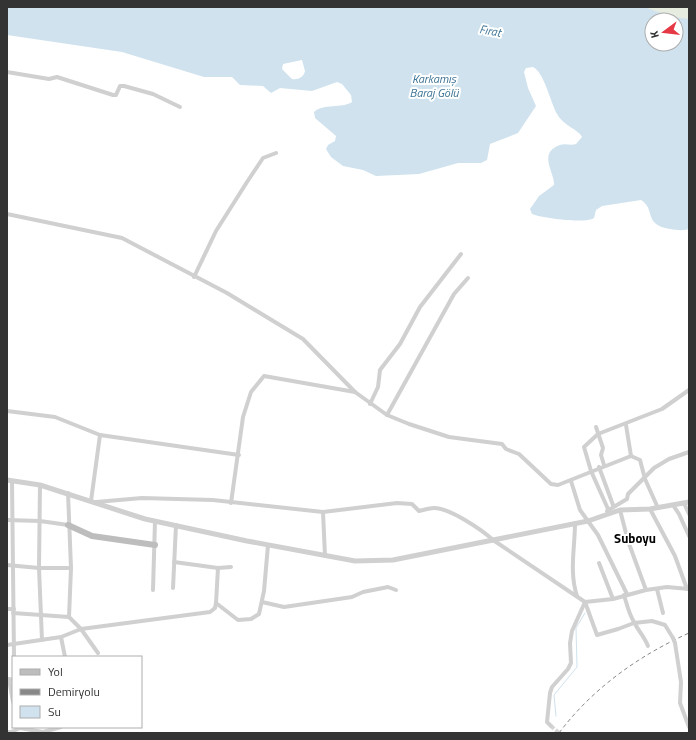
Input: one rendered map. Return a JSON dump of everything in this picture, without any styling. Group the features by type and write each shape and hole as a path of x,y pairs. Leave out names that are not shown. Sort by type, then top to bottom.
{"main road":[{"path":"68,525 92,536 155,545"}],"street":[{"path":"7,72 49,79 57,77 113,95 116,95 120,86 124,86 152,94 180,107"},
{"path":"194,277 216,231 247,182 263,158 276,153"},
{"path":"7,214 122,238 227,293 303,339 355,392 370,404 388,415 409,424 449,437 502,444 506,449 519,454 551,484 558,485 571,481 599,467 631,456 640,460 645,479 658,508"},
{"path":"370,404 378,387 380,370 400,344 420,307 461,254"},
{"path":"388,415 454,294 468,278"},
{"path":"231,503 243,417 251,392 264,376 355,392"},
{"path":"608,509 591,471 584,447 598,434 626,425 662,409 689,390"},
{"path":"7,410 56,418 100,435 238,454"},
{"path":"626,425 631,456"},
{"path":"596,426 603,448 601,455 604,465"},
{"path":"93,501 100,435"},
{"path":"602,517 608,509 627,498 628,494 645,479 654,468 662,463 689,452"},
{"path":"599,467 613,506"},
{"path":"14,656 14,565 9,480 40,485 93,501 125,513 155,521 268,545 355,561 389,561 588,521 620,510 650,509 687,503 689,514"},
{"path":"571,481 580,510 598,535 625,595 634,623 643,633 648,646"},
{"path":"40,485 39,568 42,640"},
{"path":"68,494 68,525 71,568 69,617"},
{"path":"93,501 142,498 213,500 323,512 397,503 412,504 419,511 436,508 467,521 483,530 493,540 585,602 597,635 634,623 652,621 665,626 674,640 681,682 680,703 689,727"},
{"path":"673,506 679,514 689,536"},
{"path":"585,602 613,599 646,590 688,589 675,556 650,509"},
{"path":"620,510 628,541 646,590"},
{"path":"323,512 325,556"},
{"path":"7,520 40,521 68,525"},
{"path":"153,590 155,521"},
{"path":"575,523 575,545 572,571 577,596"},
{"path":"173,588 176,525"},
{"path":"216,602 238,620 250,619 259,614 262,602 268,545"},
{"path":"174,562 218,568 231,567"},
{"path":"599,563 613,599"},
{"path":"7,565 39,568 71,568"},
{"path":"7,645 61,637 81,629 210,612 215,608 218,568"},
{"path":"262,602 284,607 352,597 363,592 388,586 396,590"},
{"path":"658,589 663,613"},
{"path":"551,726 547,722 550,693 552,687 568,669 571,663 570,643 572,631 585,602"},
{"path":"7,609 41,615 69,617 81,629 98,653"},
{"path":"61,637 65,656"},
{"path":"10,679 12,694"},
{"path":"7,732 20,728 43,732 57,728"}],"shaded area":[{"path":"599,7 689,7 689,25 684,23 684,12 644,12 644,15"}],"water":[{"name":"Karkamış Baraj Gölü","path":"7,7 644,7 658,12 644,12 644,52 684,52 684,18 689,19 689,229 670,229 656,224 648,208 641,200 602,206 596,210 594,218 589,220 563,220 532,214 530,209 539,196 554,185 548,158 550,153 553,149 560,145 576,144 582,137 578,132 563,122 557,114 544,81 537,70 533,67 526,68 524,72 528,88 536,106 518,133 490,144 487,160 481,163 458,163 419,174 376,176 363,170 343,166 331,157 326,149 328,145 335,141 336,136 315,118 314,112 318,109 352,102 351,95 342,84 337,82 312,91 280,88 271,93 263,86 240,85 232,77 204,77 122,52 7,35","holes":["302,60 305,71 302,76 292,79 282,69 283,64"]}],"waterway":[{"path":"556,716 554,695 577,667 576,628 585,613"}],"tunnel":[{"path":"551,726 559,733"}],"railway":[{"path":"559,733 586,702 617,675 652,652 689,633"}],"district":[{"name":"Suboyu","path":"635,538"}],"water label":[{"name":"Fırat","path":"490,31"}]}
